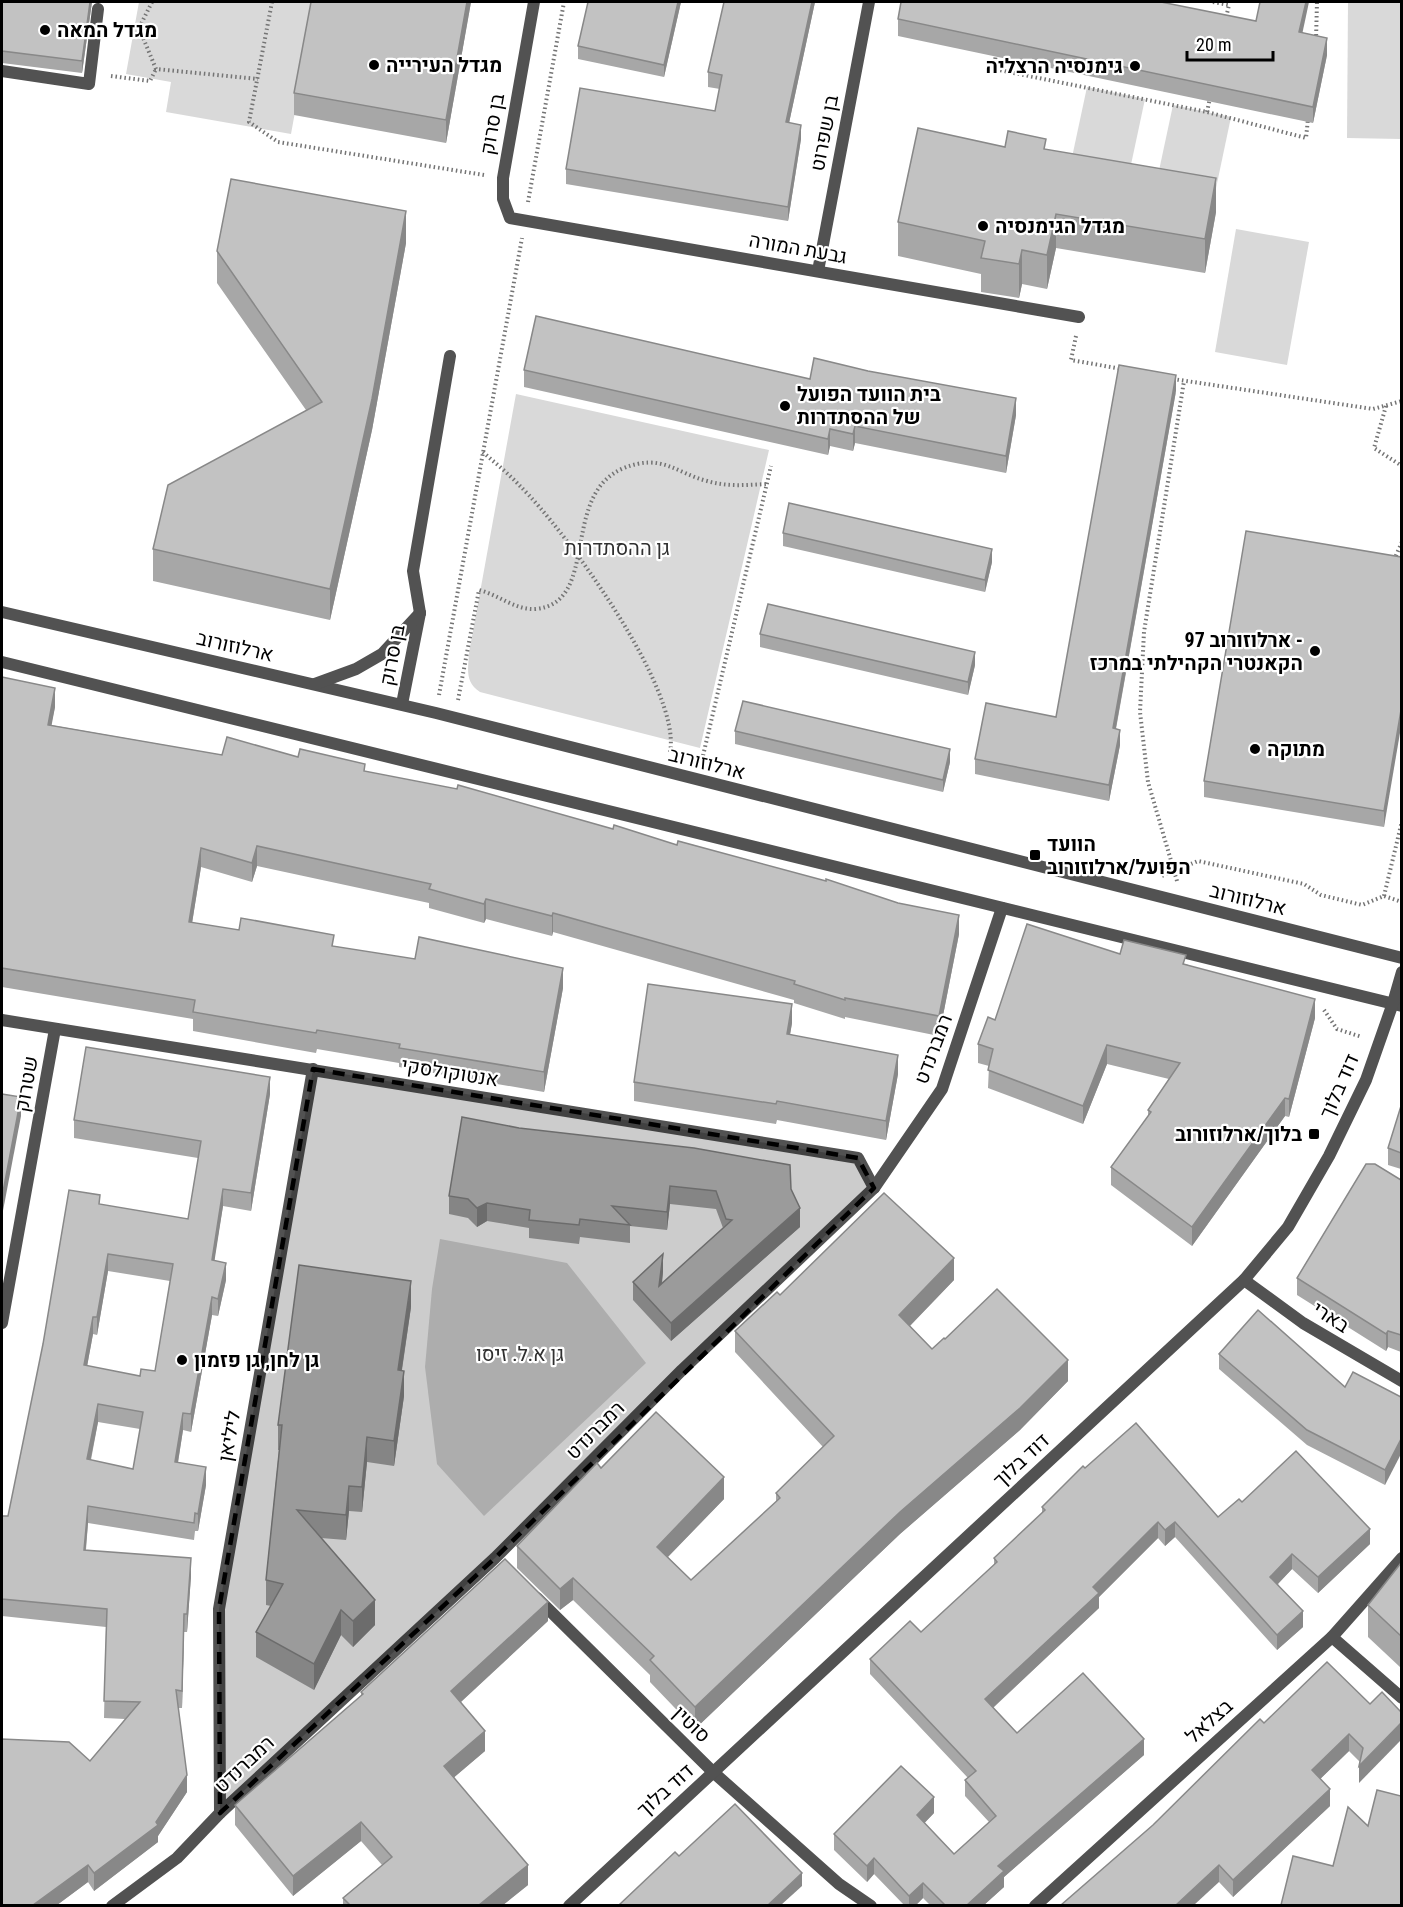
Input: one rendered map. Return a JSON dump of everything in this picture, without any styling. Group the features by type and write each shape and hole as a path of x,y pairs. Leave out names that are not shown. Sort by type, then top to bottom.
{"street":[{"name":"בן סרוק","path":"510,218 503,199 503,178 534,2"},
{"name":"בן שפרוט","path":"818,271 869,2"},
{"path":"2,71 89,84 98,9"},
{"name":"גבעת המורה","path":"510,218 1079,317"},
{"path":"315,684 356,669 382,654 420,613 412,571 450,356"},
{"name":"ארלוזורוב","path":"2,612 436,712 697,781 1401,958"},
{"name":"בן סרוק","path":"402,705 420,613"},
{"path":"2,662 1397,1004"},
{"name":"רמברנדט","path":"112,1905 177,1858 220,1813 495,1558 682,1370 874,1188 942,1089 1002,908"},
{"name":"דוד בלוך","path":"569,1905 1244,1280 1288,1227 1329,1156 1366,1080 1397,1004 1401,972"},
{"name":"אנטוקולסקי","path":"2,1020 858,1158 874,1188"},
{"name":"שטרוק","path":"2,1323 55,1029"},
{"name":"ליליאן","path":"220,1813 219,1609 313,1069"},
{"name":"בארי","path":"1244,1280 1303,1323 1401,1382"},
{"path":"495,1558 507,1569"},
{"name":"בצלאל","path":"1035,1905 1332,1637 1401,1558"},
{"name":"סוטין","path":"531,1593 713,1772 838,1884 871,1905"},
{"path":"1332,1637 1401,1698"}],"path":[{"path":"105,75 150,81 156,69 139,28 152,2"},
{"path":"272,2 249,122 278,142 503,178"},
{"path":"436,712 564,2"},
{"path":"1214,2 1229,4 1224,26"},
{"path":"1316,41 1317,2"},
{"path":"997,47 994,69 1207,112 1306,138 1308,117"},
{"path":"156,69 258,79"},
{"path":"1207,112 1211,91"},
{"path":"1079,317 1071,360 1127,370"},
{"path":"1161,377 1373,409 1401,401"},
{"path":"1182,902 1148,782 1140,712 1144,632 1184,381"},
{"path":"1386,406 1374,448 1401,466"},
{"path":"483,452 521,486 578,555 628,631 665,712 672,740 666,773"},
{"path":"455,718 479,591 493,593 522,608 546,607 555,602 570,586 575,576 586,513 591,500 607,479 626,468 644,464 668,465 708,482 767,484"},
{"path":"697,781 771,466"},
{"path":"1384,564 1393,562 1401,542"},
{"path":"1384,897 1401,821"},
{"path":"1129,889 1198,861 1304,884 1321,895 1362,905 1384,897 1401,902"}],"highlighted area":[{"path":"313,1069 858,1158 874,1188 495,1558 220,1813 219,1609"}],"green space":[{"path":"139,2 315,2 291,134 166,112 171,82 126,74"},
{"path":"1348,2 1401,2 1401,139 1347,138"},
{"path":"1087,87 1145,99 1129,174 1071,162"},
{"path":"1173,105 1231,117 1215,193 1157,180"},
{"path":"1236,229 1309,242 1287,365 1215,352"},
{"name":"גן ההסתדרות","path":"516,394 769,450 700,748 480,692 472,684 468,675 469,653"},
{"name":"גן א.ל. זיסו","path":"440,1239 567,1263 646,1363 484,1516 437,1464 425,1367 432,1289"}],"building":[{"name":"מגדל המאה","path":"2,2 90,2 82,61 2,51"},
{"name":"מגדל העירייה","path":"311,2 467,2 446,120 294,93"},
{"path":"588,2 678,2 664,65 578,46"},
{"path":"724,2 812,2 786,122 801,125 788,207 566,169 580,88 715,111 722,75 708,72"},
{"path":"901,2 1161,2 1256,21 1260,2 1306,2 1299,32 1327,38 1313,107 898,19"},
{"path":"918,128 1005,147 1008,131 1046,139 1044,149 1216,178 1205,239 1056,214 1047,255 1022,250 1019,264 981,258 985,241 898,222"},
{"path":"231,179 406,211 372,399 330,589 153,549 168,485 322,402 217,251"},
{"name":"בית הוועד הפועל של ההסתדרות","path":"536,316 810,379 814,358 868,371 1016,398 1006,456 855,426 853,434 830,429 828,439 524,370"},
{"path":"1119,365 1176,375 1113,728 1120,730 1109,785 975,759 986,703 1056,717"},
{"path":"789,503 992,549 985,580 783,533"},
{"name":"ארלוזורוב 97 - הקאנטרי הקהילתי במרכז","path":"1246,531 1401,557 1401,710 1384,811 1204,781"},
{"path":"768,604 975,652 968,682 760,634"},
{"path":"2,677 55,688 48,725 222,755 227,737 298,757 300,749 365,764 364,771 457,789 458,785 613,829 614,825 677,845 678,841 826,881 826,879 898,903 959,915 939,1016 845,998 845,1000 794,984 795,981 553,913 552,916 486,899 484,904 429,889 431,884 257,846 252,863 201,848 189,922 239,930 241,918 334,935 332,946 415,959 419,937 563,968 544,1072 399,1048 400,1044 317,1030 316,1033 193,1012 195,1000 2,968"},
{"path":"743,701 950,749 943,780 735,731"},
{"path":"1027,924 1120,954 1124,940 1186,955 1183,964 1315,999 1289,1099 1285,1098 1192,1227 1111,1167 1151,1112 1148,1110 1180,1063 1107,1045 1083,1106 988,1070 993,1049 978,1044 988,1017 995,1020"},
{"path":"648,984 792,1004 787,1034 898,1055 886,1121 777,1101 776,1104 634,1082"},
{"path":"86,1047 270,1077 251,1193 223,1189 212,1260 226,1263 218,1299 212,1297 191,1414 183,1413 175,1462 206,1467 198,1514 195,1513 194,1523 88,1506 84,1550 191,1558 187,1614 184,1614 182,1691 176,1690 187,1775 156,1822 158,1825 94,1873 88,1865 33,1905 2,1905 2,1739 69,1742 90,1761 140,1702 104,1701 107,1609 2,1599 2,1516 8,1516 43,1344 69,1190 100,1195 99,1204 188,1219 201,1141 74,1120","holes":["108,1254 173,1264 155,1371 141,1369 140,1376 84,1365 93,1317 97,1317","98,1404 143,1412 133,1469 87,1459"]},
{"path":"2,1094 21,1097 2,1197"},
{"path":"1401,1106 1401,1153 1388,1148"},
{"path":"462,1117 519,1128 694,1148 790,1165 791,1189 800,1208 671,1323 633,1282 663,1254 659,1286 732,1220 726,1219 716,1191 670,1186 667,1212 612,1206 630,1225 580,1219 579,1225 529,1220 530,1210 487,1203 477,1208 468,1199 449,1196"},
{"path":"1366,1164 1375,1164 1401,1180 1401,1335 1388,1331 1386,1334 1297,1278"},
{"path":"884,1193 954,1258 899,1315 932,1349 997,1289 1068,1360 1020,1408 900,1512 695,1707 650,1660 654,1656 573,1578 560,1589 517,1546 597,1463 601,1468 656,1412 724,1477 657,1547 691,1580 780,1498 776,1493 834,1436 735,1331 777,1292 780,1295"},
{"path":"299,1265 411,1281 398,1370 404,1371 394,1441 367,1437 362,1487 349,1486 346,1515 297,1510 375,1600 353,1621 341,1610 314,1664 256,1632 283,1584 266,1580 282,1425 278,1425"},
{"path":"1258,1310 1345,1387 1353,1372 1401,1397 1401,1439 1385,1470 1307,1430 1219,1354"},
{"path":"1136,1423 1218,1517 1239,1499 1242,1502 1296,1451 1370,1529 1318,1577 1292,1554 1270,1577 1303,1611 1277,1635 1175,1522 1165,1530 1158,1522 1093,1587 1099,1593 985,1699 1017,1733 1083,1673 1144,1739 998,1866 1004,1871 967,1905 945,1905 923,1883 909,1896 874,1858 867,1866 834,1834 901,1766 934,1797 917,1815 954,1854 996,1816 965,1780 976,1771 870,1659 910,1621 921,1632 997,1562 994,1558 1045,1510 1042,1507 1083,1466 1085,1468"},
{"path":"505,1559 548,1602 451,1691 485,1731 444,1766 528,1865 479,1905 350,1905 343,1898 392,1857 361,1822 293,1876 235,1805 363,1694 361,1692"},
{"path":"1401,1563 1401,1636 1368,1605"},
{"path":"1327,1662 1370,1704 1382,1692 1401,1712 1401,1723 1359,1766 1363,1748 1349,1734 1312,1770 1330,1789 1233,1880 1219,1865 1176,1905 1061,1905 1153,1825 1260,1719 1264,1723"},
{"path":"1377,1790 1401,1796 1401,1905 1281,1905 1293,1856 1333,1866 1348,1807 1368,1826"},
{"path":"735,1804 802,1873 768,1905 619,1905 675,1852 679,1856"}],"place":[{"name":"מגדל המאה","path":"45,30"},
{"name":"מגדל העירייה","path":"374,65"},
{"name":"גימנסיה הרצליה","path":"1135,66"},
{"name":"מגדל הגימנסיה","path":"983,226"},
{"name":"בית הוועד הפועל של ההסתדרות","path":"785,406"},
{"name":"ארלוזורוב 97 - הקאנטרי הקהילתי במרכז","path":"1315,651"},
{"name":"מתוקה","path":"1255,749"},
{"name":"הוועד הפועל/ארלוזורוב","path":"1035,855"},
{"name":"בלוך/ארלוזורוב","path":"1314,1134"},
{"name":"גן לחן, גן פזמון","path":"182,1360"}]}
